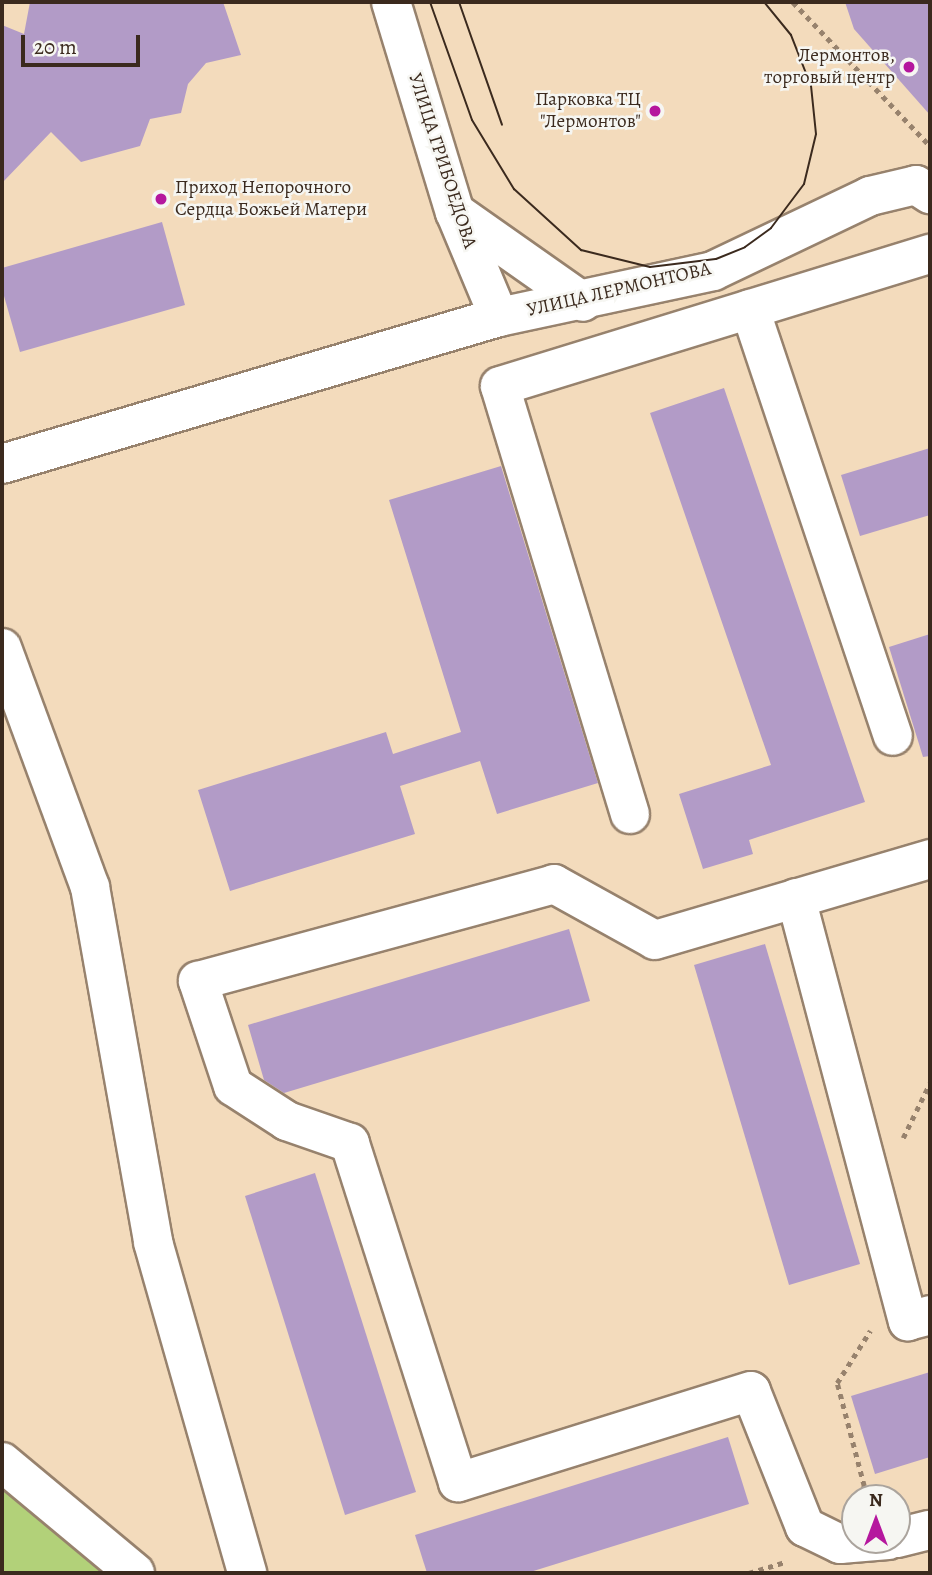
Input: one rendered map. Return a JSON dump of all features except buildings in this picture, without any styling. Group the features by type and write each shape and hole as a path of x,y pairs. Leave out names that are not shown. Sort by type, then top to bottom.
{"street":[{"name":"УЛИЦА ГРИБОЕДОВА","path":"391,2 456,212 499,317"},
{"name":"УЛИЦА ЛЕРМОНТОВА","path":"2,464 499,317 583,302 713,271 870,196 916,185 930,194"},
{"path":"456,212 583,302"},
{"path":"630,814 500,386 930,254"},
{"path":"750,309 893,736"},
{"path":"2,648 90,887 153,1242 247,1573"},
{"path":"841,1544 805,1527 751,1391 458,1482 350,1143 287,1121 233,1086 198,981 554,884 655,940 930,859"},
{"path":"796,898 908,1321 930,1315"},
{"path":"2,1462 135,1573"},
{"path":"911,1535 930,1530"}],"path":[{"path":"793,2 930,146"}],"green space":[{"path":"2,1482 108,1573 2,1573"}],"tram line":[{"path":"430,2 472,120 514,189 581,250 650,267 716,259 745,247 771,228 804,184 816,134 811,86 791,35 764,2"},
{"path":"459,2 502,125"}],"place":[{"name":"Лермонтов, торговый центр","path":"909,67"},
{"name":"Парковка ТЦ \"Лермонтов\"","path":"655,111"},
{"name":"Приход Непорочного Сердца Божьей Матери","path":"161,199"}]}
